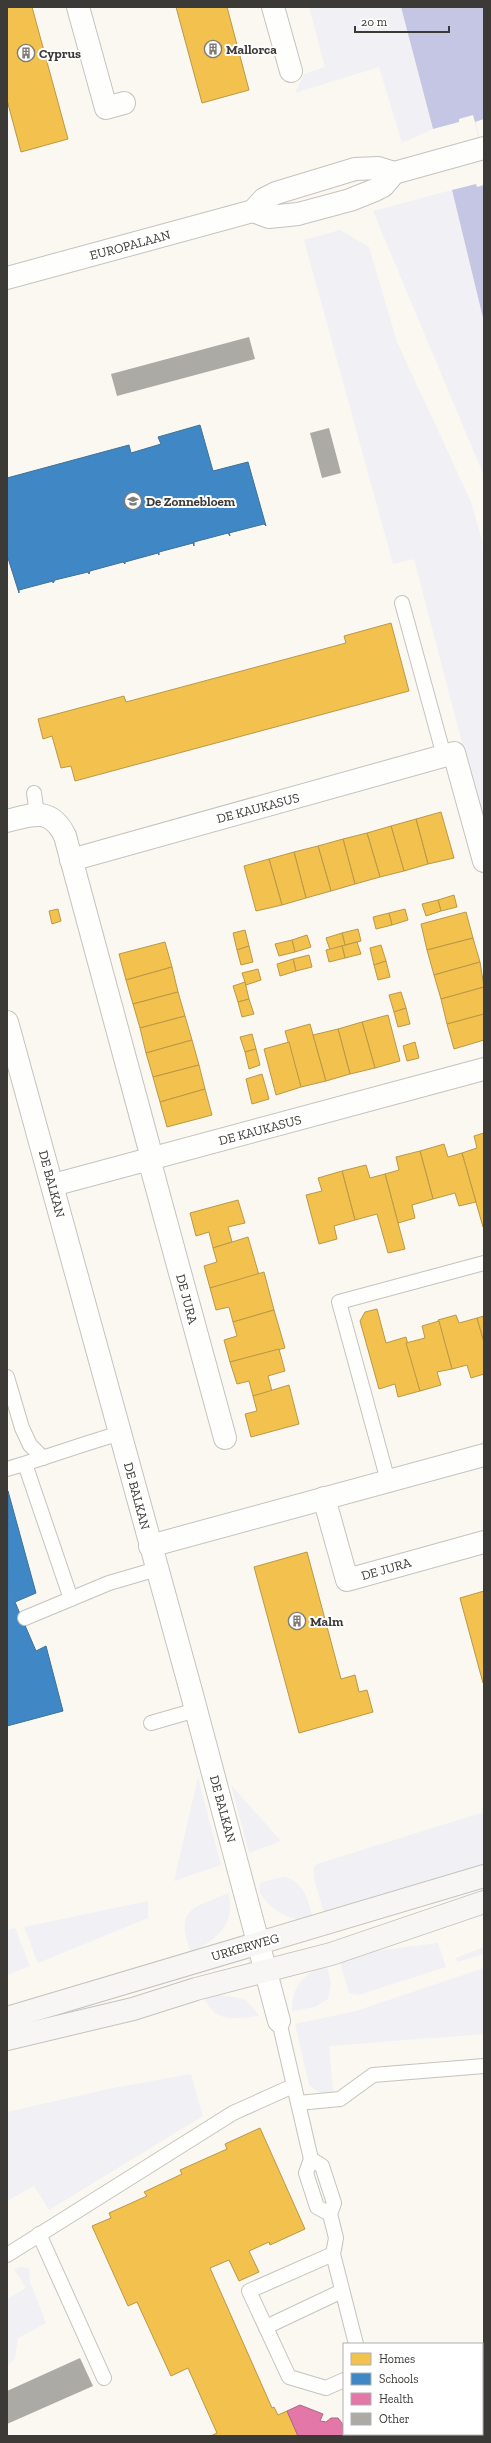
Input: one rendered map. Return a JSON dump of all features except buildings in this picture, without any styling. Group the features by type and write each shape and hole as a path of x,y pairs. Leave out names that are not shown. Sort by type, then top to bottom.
{"main road":[{"name":"URKERWEG","path":"7,2018 484,1876"},
{"path":"7,2039 133,2009 330,1954 484,1902"}],"street":[{"path":"78,7 106,108 124,103"},
{"path":"273,7 291,71"},
{"path":"254,211 269,217 310,211 384,186 394,173 483,148"},
{"name":"EUROPALAAN","path":"7,278 254,211 264,199 276,193 355,169 378,168 394,173"},
{"path":"444,756 454,753 484,861"},
{"name":"DE KAUKASUS","path":"71,860 444,756"},
{"path":"7,821 35,803 58,824 64,836 150,1159"},
{"name":"DE BALKAN","path":"7,1022 121,1433 150,1546 266,1971"},
{"name":"DE KAUKASUS","path":"53,1185 484,1069"},
{"name":"DE JURA","path":"150,1159 225,1438"},
{"path":"150,1546 484,1455"},
{"name":"DE JURA","path":"324,1498 347,1580 484,1542"},
{"path":"266,1971 278,2021"}],"lane":[{"path":"402,603 444,756"},
{"path":"388,1481 339,1302 484,1263"},
{"path":"7,1377 22,1428 30,1445 43,1458"},
{"path":"7,1469 43,1458 72,1446 121,1433"},
{"path":"25,1464 70,1600"},
{"path":"25,1618 109,1583 157,1569"},
{"path":"151,1723 196,1710"},
{"path":"278,2021 311,2159 306,2173 317,2207 330,2214 336,2238 333,2254 356,2343"},
{"path":"298,2103 340,2099 373,2075 484,2066"},
{"path":"7,2255 233,2113 293,2086"},
{"path":"39,2234 104,2378"},
{"path":"333,2254 249,2291 289,2377 326,2388 343,2380"},
{"path":"266,2327 342,2291"}],"shaded area":[{"path":"309,7 401,7 433,129 402,143 379,67 295,93 304,74 325,67"},
{"path":"452,190 484,322 484,476 373,211"},
{"path":"340,230 369,247 397,342 471,502 482,540 484,827 414,559 393,564 304,240"},
{"path":"198,1777 221,1865 174,1881"},
{"path":"231,1785 281,1841 249,1853"},
{"path":"484,1812 484,1865 324,1913 314,1879 314,1867 317,1864"},
{"path":"284,1877 291,1879 301,1887 307,1898 313,1917 307,1919 291,1918 278,1911 265,1900 259,1888 261,1882"},
{"path":"228,1893 230,1913 222,1930 209,1942 191,1952 185,1926 186,1918 196,1907"},
{"path":"148,1901 148,1918 38,1963 24,1927"},
{"path":"15,1928 30,1966 7,1975 7,1930"},
{"path":"438,1943 446,1967 358,1995 349,1993 340,1962 352,1954"},
{"path":"484,1947 484,1954 457,1962 456,1958"},
{"path":"326,1964 331,1983 328,1999 315,2007 292,2011 294,1995 301,1982 306,1976"},
{"path":"484,1968 484,2034 329,2046 333,2092 320,2093 309,2085 295,2024 356,2011"},
{"path":"220,1995 245,1999 260,2016 228,2018 221,2016 209,2007 205,1999 206,1997"},
{"path":"191,2074 203,2116 49,2210 34,2186 7,2201 7,2112 108,2089"},
{"path":"20,2267 29,2268 30,2282 46,2323 18,2338 15,2358 7,2366 7,2299 26,2288 14,2269"}],"water":[{"path":"401,7 484,7 484,155 473,115 459,119 459,122 433,129"},
{"path":"476,184 477,187 484,185 484,322 452,190"}],"pier":[{"path":"484,119 484,155 475,122"}],"place":[{"name":"Mallorca","path":"213,49"},
{"name":"Cyprus","path":"26,53"},
{"name":"De Zonnebloem","path":"133,501"},
{"name":"Malm","path":"297,1621"}]}
